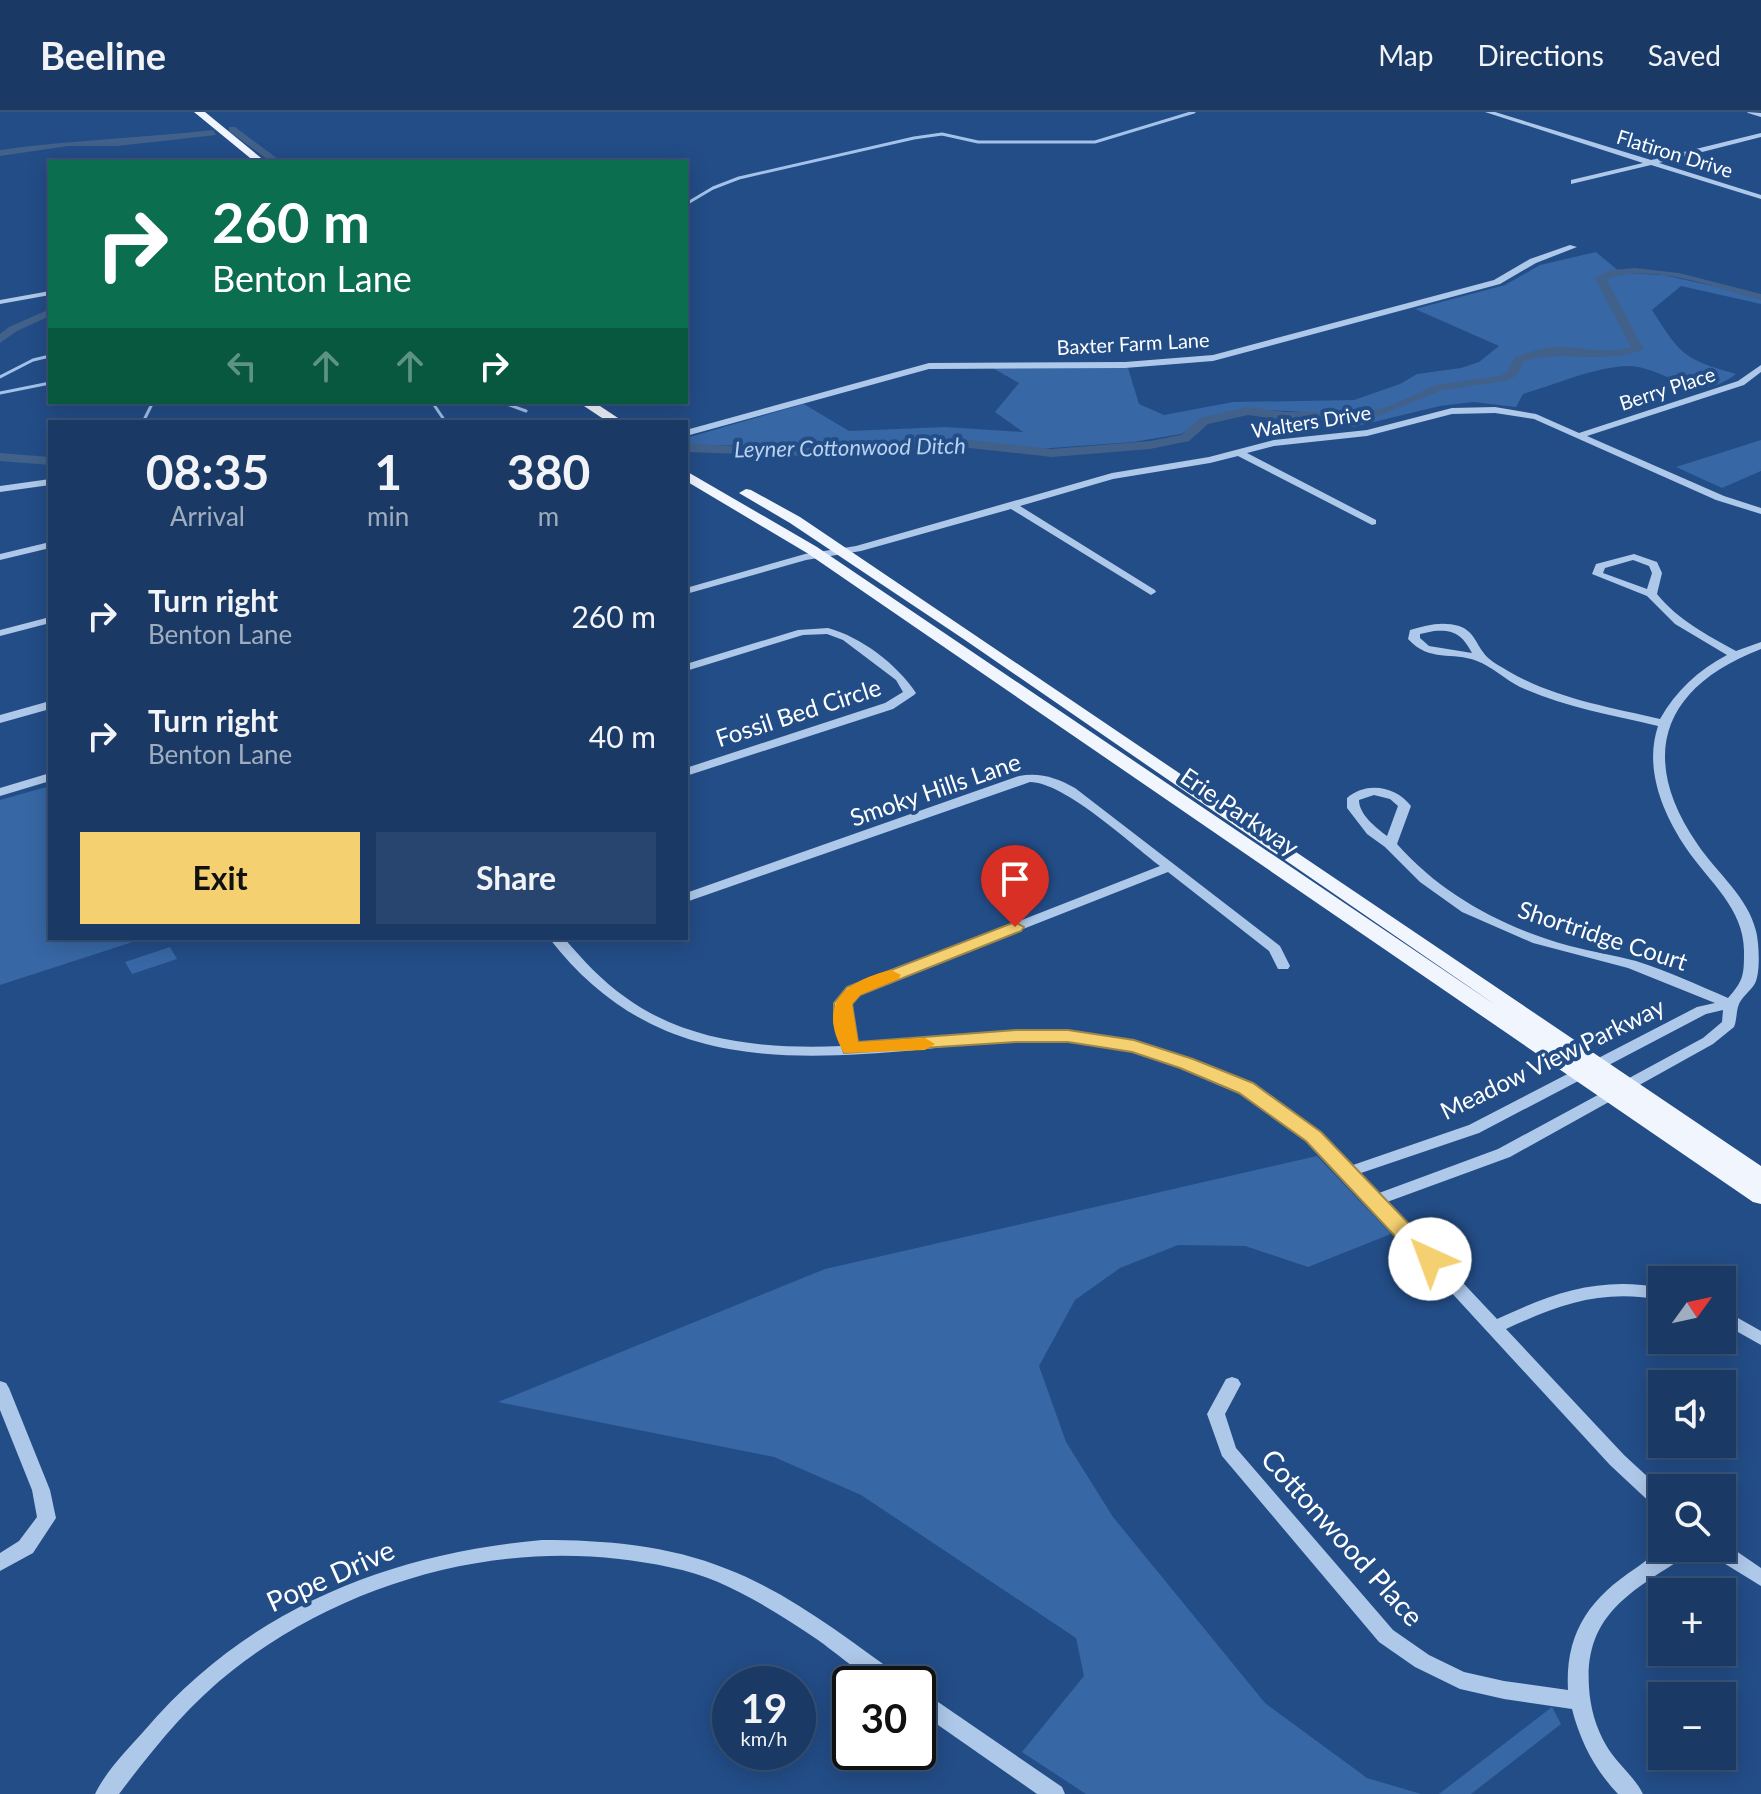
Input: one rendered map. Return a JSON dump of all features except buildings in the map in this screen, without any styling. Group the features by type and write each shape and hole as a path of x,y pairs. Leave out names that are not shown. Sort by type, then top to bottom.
{"main road":[{"path":"199,112 259,160"},
{"path":"570,404 595,420"},
{"path":"588,404 614,420"},
{"name":"Erie Parkway","path":"688,461 795,520 838,553 1619,1090 1761,1196"},
{"name":"Erie Parkway","path":"688,476 838,553"},
{"name":"Erie Parkway","path":"1619,1090 1761,1177"}],"street":[{"name":"Flatiron Drive","path":"1488,112 1761,197"},
{"path":"1750,112 1761,115"},
{"path":"1574,182 1761,135"},
{"name":"Baxter Farm Lane","path":"688,432 929,366 1125,365 1213,358 1497,282 1533,261 1573,247"},
{"path":"0,302 48,293"},
{"name":"Berry Place","path":"1581,435 1741,383 1761,368"},
{"name":"Walters Drive","path":"838,553 1112,476 1210,460 1274,443 1367,433 1433,414 1471,410 1536,417 1720,498 1761,511"},
{"path":"1238,452 1372,522"},
{"path":"0,489 48,482"},
{"path":"1012,505 1151,592"},
{"path":"0,557 48,545"},
{"path":"688,590 838,553"},
{"path":"688,600 838,553"},
{"path":"1651,594 1657,573 1653,564 1634,557 1600,566 1597,574 1651,594 1685,628 1734,654"},
{"path":"0,633 48,621"},
{"path":"1481,658 1425,649 1414,639 1414,632 1435,626 1455,629 1469,637 1481,658 1506,677 1544,694 1665,724"},
{"name":"Fossil Bed Circle","path":"688,667 802,632 828,631 857,646 900,678 910,693 889,706 688,771"},
{"path":"1375,1201 1504,1153 1708,1041 1729,1024 1731,1004 1750,981 1755,928 1686,836 1663,784 1658,760 1665,724 1683,691 1706,671 1734,654 1761,645"},
{"path":"0,719 48,706"},
{"name":"Smoky Hills Lane","path":"688,897 1023,779 1039,777 1054,780 1071,791 1170,867 1275,949 1283,966"},
{"path":"0,792 48,778"},
{"name":"Shortridge Court","path":"1390,844 1406,864 1430,884 1515,931 1560,948 1633,965 1731,1004"},
{"path":"850,1049 843,1022 843,1003 853,991 1170,867"},
{"path":"563,940 606,990 632,1009 675,1029 739,1047 850,1049 1016,1036 1068,1036 1134,1046 1187,1063 1246,1088 1314,1137 1617,1460 1648,1489"},
{"name":"Meadow View Parkway","path":"1348,1172 1474,1129 1702,1010 1731,1004"},
{"path":"1494,1327 1554,1299 1588,1290 1620,1287 1648,1292"},
{"path":"1736,1324 1761,1339"},
{"name":"Cottonwood Place","path":"1232,1384 1216,1414 1228,1451 1386,1636 1422,1661 1460,1680 1579,1701"},
{"path":"0,1388 41,1490 47,1518 26,1547 0,1563"},
{"name":"Pope Drive","path":"106,1794 146,1741 208,1679 270,1633 328,1602 387,1576 446,1558 526,1547 616,1549 695,1565 764,1595 869,1666"},
{"path":"1736,1561 1761,1578"},
{"path":"1632,1794 1619,1781 1595,1745 1579,1701 1576,1675 1580,1646 1591,1622 1610,1598 1662,1562"},
{"path":"936,1712 1054,1794"}],"shaded area":[{"path":"1596,252 1621,273 1664,275 1761,297 1761,304 1681,286 1652,310 1685,353 1705,364 1736,374 1709,387 1687,385 1652,371 1626,366 1580,375 1523,394 1516,407 1473,402 1440,406 1353,427 1344,414 1248,409 1206,420 1181,434 1133,442 1037,449 962,441 853,445 688,445 688,437 804,404 849,431 945,427 1023,432 995,412 1019,383 991,367 1128,368 1139,404 1164,415 1233,402 1354,400 1400,384 1417,374 1461,368 1479,362 1499,346 1415,309 1505,285 1540,265"},
{"path":"1761,440 1761,471 1722,488 1676,467"},
{"path":"48,787 48,940 139,940 0,985 0,800"},
{"path":"170,947 177,959 132,974 125,962"},
{"path":"1317,1156 1391,1234 1308,1267 1245,1246 1178,1245 1120,1268 1075,1300 1039,1366 1066,1442 1113,1517 1265,1703 1367,1778 1421,1794 1086,1794 1022,1752 1084,1676 1076,1638 861,1495 774,1457 498,1402 825,1269"},
{"path":"1552,1707 1561,1724 1471,1794 1439,1794"}],"waterway":[{"path":"688,203 739,178 914,138 942,134 978,142 1095,142 1194,112"},
{"name":"Leyner Cottonwood Ditch","path":"232,129 274,160"},
{"name":"Leyner Cottonwood Ditch","path":"0,153 68,143 117,143 213,133"},
{"name":"Leyner Cottonwood Ditch","path":"1396,406 1440,387 1503,379 1513,373 1519,359 1538,353 1617,354 1637,348 1600,278 1616,272 1657,272 1761,297"},
{"name":"Leyner Cottonwood Ditch","path":"0,340 13,329 48,313"},
{"path":"0,377 33,360 48,356"},
{"path":"0,393 48,383"},
{"path":"144,420 152,404"},
{"path":"433,404 444,420"},
{"path":"507,404 526,411"},
{"name":"Leyner Cottonwood Ditch","path":"688,448 803,452 960,443 1052,453 1150,445 1185,438 1204,421 1248,411 1286,416 1368,416 1388,409"},
{"name":"Leyner Cottonwood Ditch","path":"0,457 48,461"}],"slow traffic":[{"path":"891,975 853,991 843,1003 843,1022 850,1049 925,1044"}],"route":[{"path":"1015,927 853,991 843,1003 843,1022 850,1049 1016,1036 1068,1036 1134,1046 1187,1063 1246,1088 1314,1137 1430,1259"}]}
